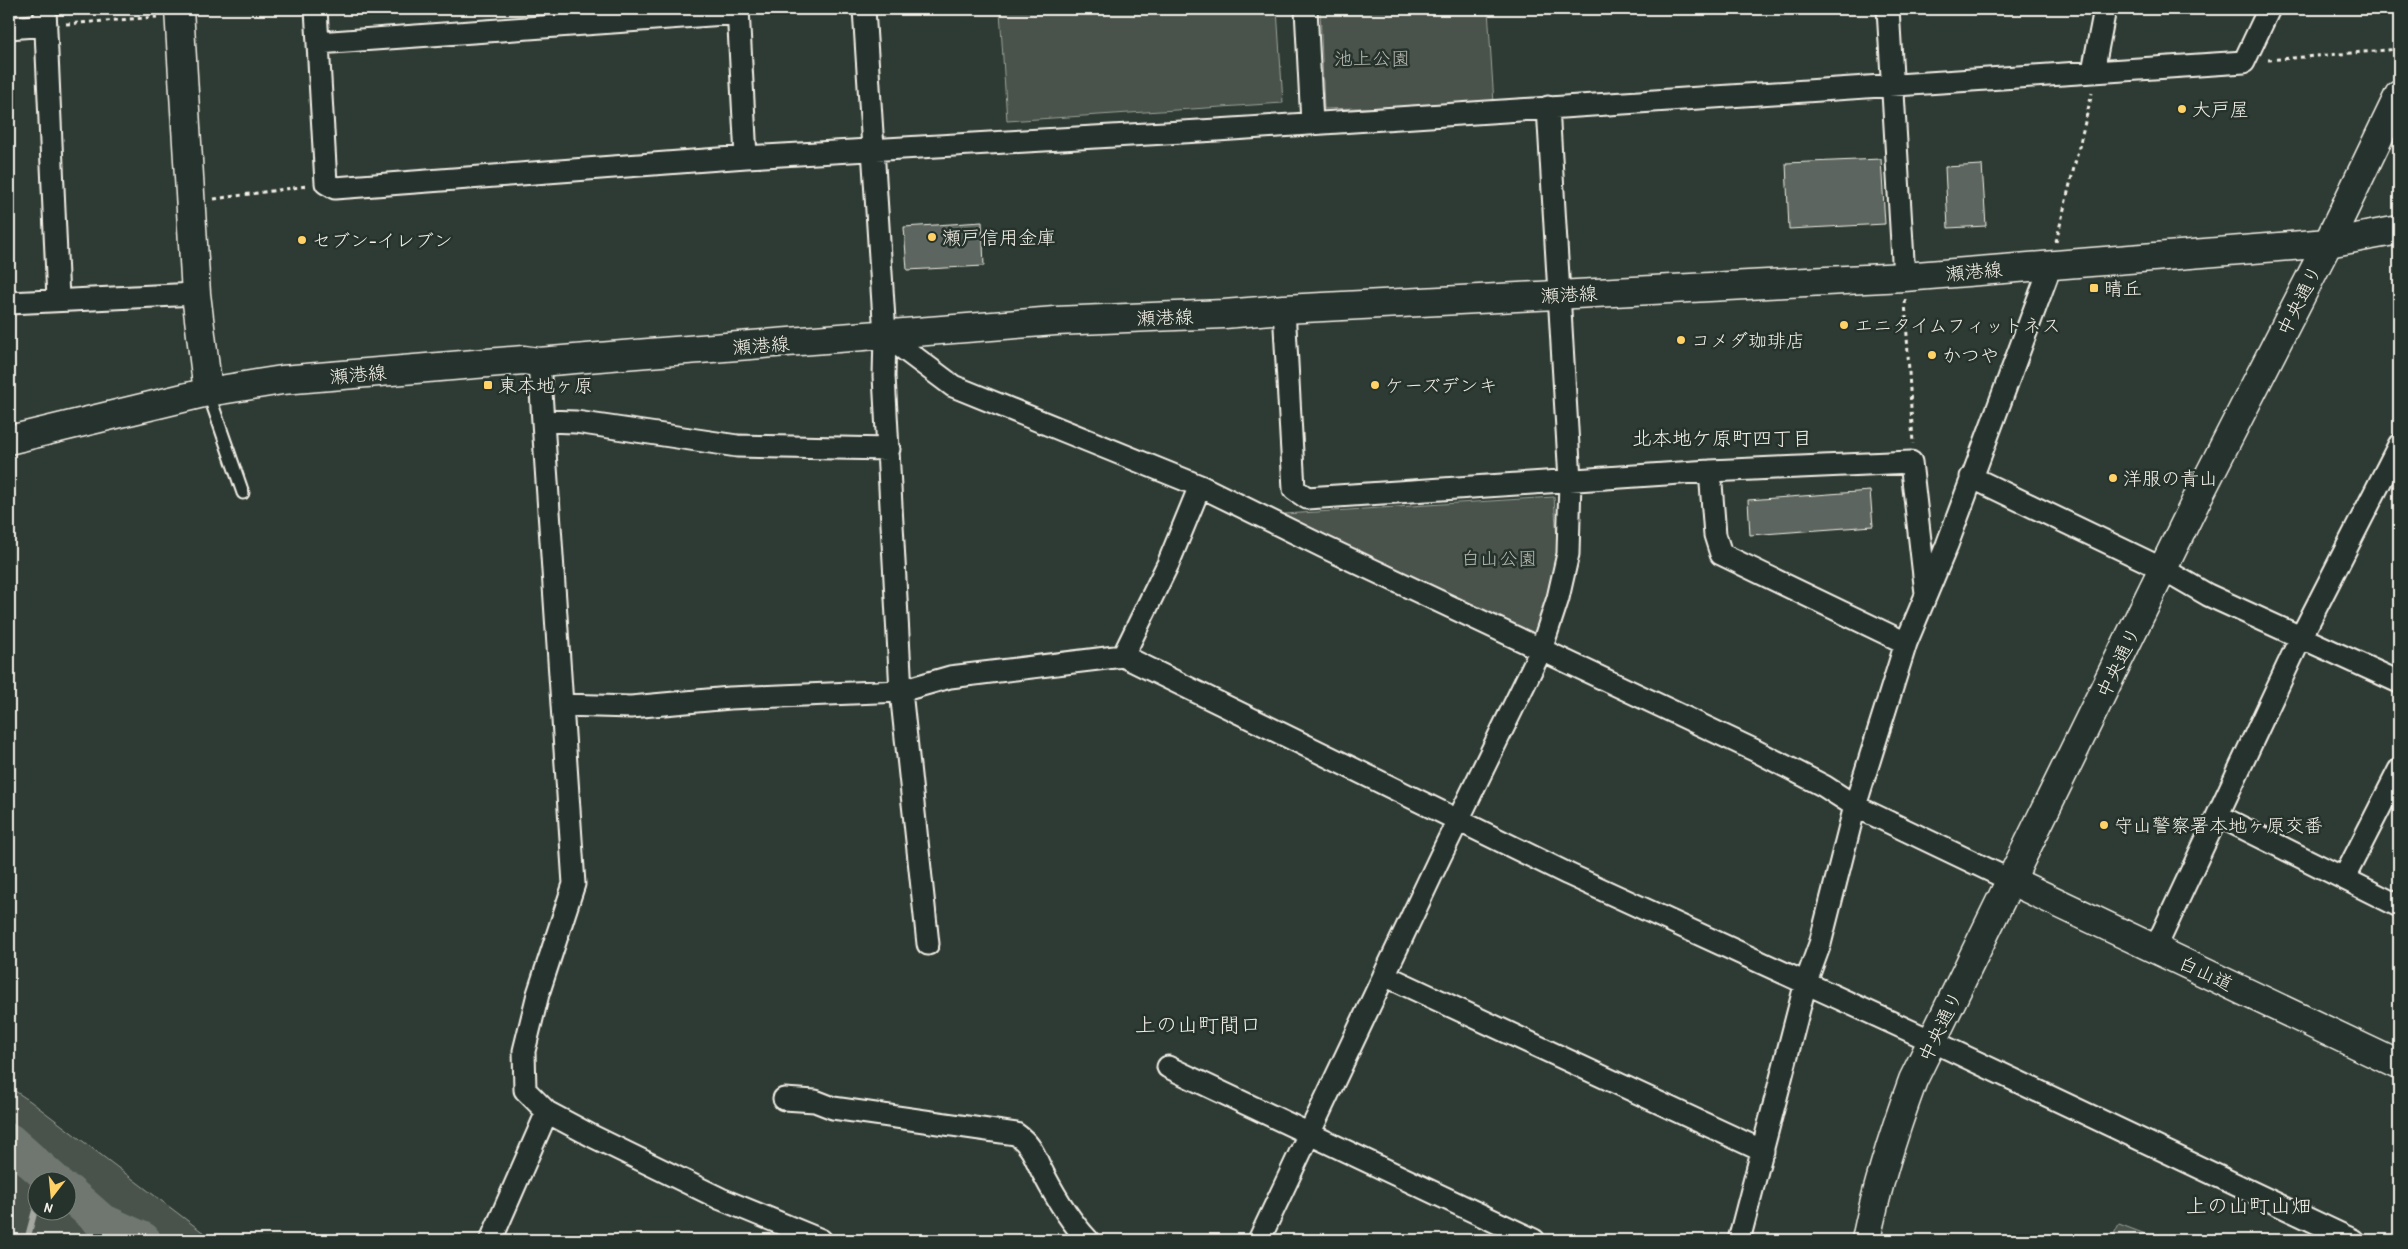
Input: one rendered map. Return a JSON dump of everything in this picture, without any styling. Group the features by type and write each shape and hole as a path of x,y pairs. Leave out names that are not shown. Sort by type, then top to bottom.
{"main road":[{"path":"179,12 196,294 208,392"},
{"name":"中央通り","path":"1866,1240 1873,1206 1897,1125 1913,1080 2163,569 2328,243 2399,95"},
{"name":"瀬港線","path":"9,440 208,392 292,380 524,360 539,362 1055,321 1224,314 1284,308 1904,277 2328,243 2399,230"},
{"name":"瀬港線","path":"2328,243 2399,251"},
{"name":"白山道","path":"2012,881 2399,1065"}],"street":[{"path":"316,9 326,184 335,188 746,157 1312,123 2244,62 2269,9"},
{"path":"864,9 885,335 884,376 901,691 928,944"},
{"path":"1306,9 1312,123"},
{"path":"1888,9 1904,277"},
{"path":"2095,71 2105,9"},
{"path":"318,44 738,11 746,157"},
{"path":"9,28 45,17 58,299"},
{"path":"1259,1240 1541,650 1558,598 1568,554 1570,480 1548,107"},
{"path":"1739,1240 1806,982 1820,944 1855,806 1906,643 1926,596 2051,265"},
{"path":"9,303 58,299 196,294"},
{"path":"1284,308 1294,489 1307,498 1710,471 1911,462 1926,596"},
{"path":"885,335 953,386 1200,486 1754,750 1824,786 1855,806 2012,881"},
{"path":"539,362 574,884 538,994 524,1051 525,1090 547,1112 721,1198 821,1240"},
{"path":"543,421 576,422 737,446 889,449"},
{"path":"2155,949 2219,816 2301,637 2399,445"},
{"path":"1710,471 1715,536 1721,554 1906,643"},
{"path":"1971,477 2163,569 2208,595 2399,682"},
{"path":"1123,656 1168,564 1200,486"},
{"path":"563,705 631,707 730,698 901,691 950,677 1123,656 1568,874 1806,982 2353,1240"},
{"path":"2344,878 2399,770"},
{"path":"2219,816 2399,906"},
{"path":"1384,975 1763,1151"},
{"path":"1168,1067 1534,1240"},
{"path":"784,1100 815,1101 833,1108 1016,1134 1028,1143 1043,1174 1068,1216 1088,1240"},
{"path":"491,1240 547,1112"}],"lane":[{"path":"208,392 243,493"}],"path":[{"path":"45,17 179,12"},
{"path":"2244,62 2399,49"},
{"path":"2051,265 2095,71"},
{"path":"191,202 326,184"},
{"path":"1904,277 1913,447 1906,463"}],"green space":[{"path":"51,9 140,9 52,15"},
{"path":"1029,9 1277,9 1283,103 1007,121 1000,11"},
{"name":"池上公園","path":"1320,9 1488,9 1494,104 1324,109"},
{"name":"白山公園","path":"1554,497 1558,553 1539,641 1286,521 1285,514"},
{"path":"9,1087 30,1101 213,1240 9,1240"},
{"path":"2119,1224 2161,1240 2111,1240"}],"building":[{"path":"1881,159 1885,224 1789,229 1786,163"},
{"path":"1982,165 1986,226 1948,228 1945,167"},
{"path":"982,222 984,266 907,270 904,227"},
{"path":"1870,491 1873,526 1750,535 1748,500"}],"waterway":[{"path":"9,1141 44,1172"},
{"path":"78,1201 101,1221 143,1240"},
{"path":"27,1240 32,1222"}],"place":[{"name":"大戸屋","path":"2182,109"},
{"name":"瀬戸信用金庫","path":"932,237"},
{"name":"セブン-イレブン","path":"302,240"},
{"name":"晴丘","path":"2094,288"},
{"name":"エニタイムフィットネス","path":"1844,325"},
{"name":"コメダ珈琲店","path":"1681,340"},
{"name":"かつや","path":"1932,355"},
{"name":"東本地ヶ原","path":"488,385"},
{"name":"ケーズデンキ","path":"1375,385"},
{"name":"洋服の青山","path":"2113,478"},
{"name":"守山警察署本地ヶ原交番","path":"2104,825"}],"district":[{"name":"北本地ケ原町四丁目","path":"1722,438"},
{"name":"上の山町間口","path":"1198,1025"},
{"name":"上の山町山畑","path":"2249,1206"}]}
